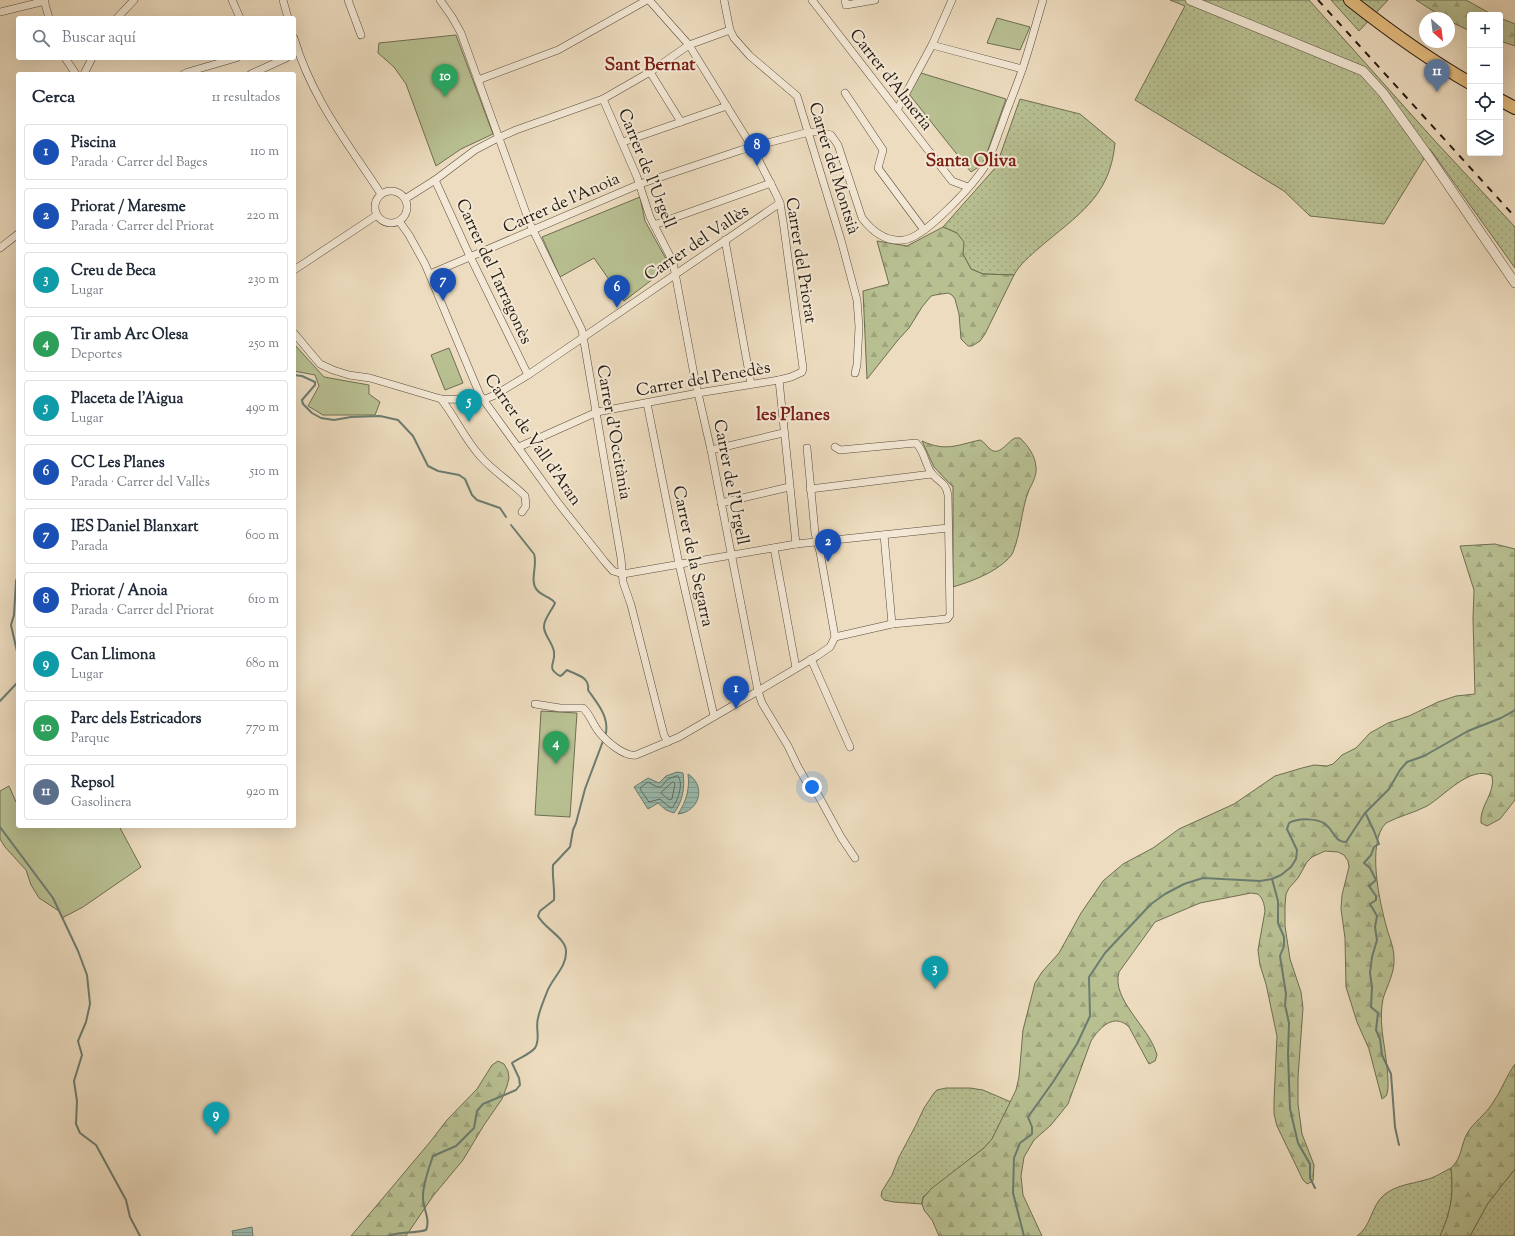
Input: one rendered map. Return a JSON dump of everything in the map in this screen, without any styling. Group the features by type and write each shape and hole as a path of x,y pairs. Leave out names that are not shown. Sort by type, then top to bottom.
{"main road":[{"path":"1350,0 1377,22 1467,81"},
{"path":"1503,102 1515,108"}],"street":[{"path":"120,16 134,0"},
{"path":"232,0 239,16"},
{"path":"283,0 287,16"},
{"path":"348,0 361,35"},
{"name":"Carrer d'Occitània","path":"440,0 457,24 533,231 580,325 584,337 623,574 664,735 668,742"},
{"path":"478,80 558,50 648,0"},
{"name":"Carrer del Priorat","path":"648,0 689,46 752,147 780,203 803,368 802,372"},
{"name":"Carrer del Montsià","path":"724,0 730,30 734,38 750,56 797,96 809,132 857,300 859,327 857,365 855,373"},
{"name":"Carrer d'Almeria","path":"812,0 952,181 968,187"},
{"path":"846,2 875,0"},
{"path":"896,110 932,45 952,0"},
{"path":"809,132 820,132 831,135 838,145 862,218 869,227 880,235 892,239 904,241 914,236 924,230 951,206 985,165 1022,69 1043,0"},
{"path":"1190,0 1363,72 1384,93 1515,283"},
{"path":"0,12 45,1 49,16"},
{"path":"405,199 435,180 475,150 498,138 516,130 603,99 650,72 689,46 730,30"},
{"path":"932,45 1022,69"},
{"path":"296,53 324,108 381,194"},
{"path":"66,60 75,72"},
{"path":"85,72 91,60"},
{"path":"188,72 229,60"},
{"path":"255,72 282,60"},
{"path":"650,72 681,122"},
{"path":"845,92 883,150 878,168 924,230"},
{"name":"Carrer de l'Urgell","path":"603,99 623,142 640,184 654,225 673,262 758,692 762,703 788,746 810,788 817,793 841,837 855,858"},
{"path":"623,142 727,106"},
{"name":"Carrer de l'Anoia","path":"430,274 640,184 752,147 809,132"},
{"name":"Carrer del Tarragonès","path":"435,180 528,376"},
{"path":"654,225 771,183"},
{"path":"393,191 401,194 405,199 407,203 407,211 399,221 388,222 380,218 375,205 381,194 393,191"},
{"name":"Carrer del Vallès","path":"296,335 320,364 340,373 370,378 441,399 483,400 495,395 528,376 780,203"},
{"path":"296,269 378,215"},
{"name":"Carrer de Vall d'Aran","path":"399,221 409,235 430,274 483,400 519,446 559,504 605,562 614,571 623,574"},
{"path":"0,248 16,236"},
{"path":"726,240 751,384"},
{"name":"Carrer del Penedès","path":"519,446 597,412 698,393 791,378 802,372"},
{"path":"779,380 783,433 796,544"},
{"path":"441,399 481,457 525,496 526,506 522,512"},
{"name":"Carrer de la Segarra","path":"647,402 679,564 714,716"},
{"path":"711,450 783,433"},
{"path":"835,447 840,450 916,443 920,447 932,474 943,483 948,490 950,615 947,619 892,624 835,637"},
{"path":"535,704 560,708 583,708 600,734 629,756 639,754 668,742 758,692 830,647 835,637 815,533 807,448"},
{"path":"810,489 932,474"},
{"path":"721,503 789,487"},
{"path":"623,574 796,544 948,528"},
{"path":"884,535 892,624"},
{"path":"774,548 796,668"},
{"path":"811,659 850,747"}],"green space":[{"path":"1170,0 1309,0 1435,141 1515,227 1515,268 1430,149 1384,224 1310,216 1284,191 1135,100 1185,6"},
{"path":"1331,0 1388,0 1359,31"},
{"path":"1416,0 1466,0 1488,12 1467,12 1467,30 1455,24 1455,12 1435,12"},
{"path":"997,18 1030,27 1020,50 987,43"},
{"path":"1503,19 1515,24 1515,46 1503,42"},
{"path":"456,35 493,134 461,149 436,166 406,84 394,67 378,53 379,43"},
{"path":"921,73 1006,99 983,164 971,172 909,94"},
{"path":"1020,99 1080,114 1115,143 1112,162 1099,192 1089,204 1029,257 1019,267 1014,275 983,274 971,269 963,254 957,233 943,227 996,167"},
{"path":"640,197 645,221 670,266 624,301 594,258 560,277 542,237"},
{"path":"943,227 957,233 964,242 963,254 971,269 983,274 1014,275 985,334 980,341 972,346 968,346 961,339 959,314 955,299 948,293 931,296 909,328 867,379 863,291 889,284 877,241 907,246"},
{"path":"296,346 324,377 369,385 369,394 380,402 375,415 323,415 308,406 319,386 315,375 296,371"},
{"path":"449,348 463,383 445,390 431,355"},
{"path":"1015,438 1020,438 1031,451 1035,463 1036,473 1026,498 1013,553 1001,565 988,573 974,580 953,587 953,487 934,467 922,441 945,447 980,440 993,451 997,451"},
{"path":"1495,544 1515,549 1515,800 1500,819 1487,826 1481,823 1482,811 1490,794 1493,782 1492,776 1484,773 1475,774 1458,783 1427,806 1386,823 1380,832 1377,844 1376,874 1381,905 1394,954 1393,969 1383,999 1381,1018 1388,1074 1388,1091 1386,1096 1382,1099 1369,1049 1357,1022 1346,987 1345,938 1341,909 1342,895 1349,867 1348,861 1344,855 1338,852 1325,851 1312,857 1307,862 1298,878 1286,894 1285,906 1285,926 1290,959 1301,992 1303,1008 1298,1077 1298,1104 1302,1134 1314,1165 1313,1181 1307,1184 1303,1180 1277,1126 1274,1114 1277,1036 1266,984 1260,965 1258,950 1265,911 1263,901 1260,896 1258,894 1251,893 1200,903 1155,922 1119,972 1118,982 1120,993 1125,1003 1153,1044 1157,1055 1155,1061 1149,1064 1129,1027 1118,1021 1112,1021 1107,1024 1098,1031 1091,1041 1068,1104 1051,1125 1034,1140 1024,1157 1021,1176 1023,1195 1042,1236 939,1236 932,1220 924,1210 922,1204 923,1198 932,1188 984,1148 992,1139 1016,1090 1019,1077 1023,1030 1035,983 1042,972 1059,953 1081,913 1103,881 1123,864 1153,848 1179,829 1234,804 1275,776 1314,765 1327,766 1333,764 1342,755 1356,748 1370,733 1388,723 1409,716 1438,702 1456,696 1475,694 1473,619 1474,590 1460,546"},
{"path":"541,711 577,713 570,817 535,815"},
{"path":"9,786 16,802 16,828 120,828 141,867 83,907 62,918 59,911 39,898 31,885 26,870 5,847 0,839 0,791"},
{"path":"498,1061 504,1064 508,1071 509,1078 502,1099 463,1160 433,1196 406,1236 351,1236 447,1120 477,1089 492,1065"},
{"path":"1515,1064 1515,1169 1488,1203 1470,1236 1440,1236 1447,1219 1451,1203 1451,1168 1458,1160 1468,1132 1492,1104"},
{"path":"946,1088 970,1088 983,1090 1011,1102 992,1139 984,1148 923,1197 922,1204 884,1200 881,1196 882,1191 892,1175 899,1157 924,1108 937,1090"},
{"path":"1451,1168 1451,1203 1447,1219 1440,1236 1357,1236 1362,1232 1376,1205 1384,1195 1404,1185 1432,1178"},
{"path":"1515,1169 1515,1236 1470,1236 1488,1203"}],"water":[{"path":"677,772 683,773 684,783 681,799 674,813 666,810 658,803 648,809 634,787 648,778 659,783 666,776"},
{"path":"688,774 694,779 697,785 699,791 698,798 691,809 678,814 687,795"},
{"path":"252,1227 253,1236 233,1236 232,1231"}],"waterway":[{"path":"296,375 302,376 315,382 315,385 302,400 303,404 312,413 321,418 334,420 351,417 380,416 398,420 413,436 428,466 438,471 459,475 465,479 472,495 477,500 500,508 506,517"},
{"path":"511,525 534,554 534,582 537,590 555,603 544,623 545,632 554,652 552,668 560,676 567,670 585,679 588,690 604,715 606,721 606,733"},
{"path":"16,581 14,615 11,625 16,647"},
{"path":"0,701 16,684"},
{"path":"1024,1236 1013,1193 1014,1158 1020,1143 1032,1134 1032,1127 1028,1117 1053,1082 1077,1044 1090,1016 1089,977 1105,953 1151,904 1165,894 1184,884 1203,878 1260,881 1272,879 1281,875 1291,867 1296,859 1297,850 1287,829 1289,823 1293,821 1312,820 1322,822 1328,826 1336,838 1346,842 1365,813 1389,789 1400,770 1407,762 1424,756 1468,731 1501,718 1515,710"},
{"path":"388,1236 426,1230 428,1222 423,1200 423,1191 426,1176 433,1156 456,1146 474,1128 477,1111 483,1104 516,1090 520,1085 519,1078 512,1063 530,1052 537,1045 537,1022 541,1008 549,987 562,967 566,957 565,946 559,937 545,925 538,916 540,911 554,900 553,865 570,847 573,830 585,789 603,741"},
{"path":"1366,814 1379,844 1374,847 1371,855 1364,863 1370,868 1376,880 1369,886 1376,896 1376,900 1370,904 1377,916 1375,927 1377,940 1372,957 1370,973 1372,987 1371,1007 1378,1013 1376,1030 1380,1039 1382,1055 1391,1074 1395,1127 1399,1145"},
{"path":"0,827 53,898 78,951 87,975 90,1004 86,1022 78,1041 82,1055 74,1081 77,1101 76,1124 80,1133 96,1145 126,1200 130,1217 140,1236"},
{"path":"1272,879 1278,901 1278,923 1284,937 1284,946 1280,956 1286,994 1285,1005 1289,1023 1288,1054 1290,1109 1298,1143 1310,1164 1310,1178 1315,1188"}],"railway":[{"path":"1318,0 1515,217"}],"place":[{"name":"Repsol","path":"1437,92"},
{"name":"Parc dels Estricadors","path":"445,97"},
{"name":"Priorat / Anoia","path":"757,166"},
{"name":"IES Daniel Blanxart","path":"443,301"},
{"name":"CC Les Planes","path":"617,308"},
{"name":"Placeta de l'Aigua","path":"469,422"},
{"name":"Priorat / Maresme","path":"828,562"},
{"name":"Piscina","path":"736,709"},
{"name":"Tir amb Arc Olesa","path":"556,764"},
{"name":"Creu de Beca","path":"935,989"},
{"name":"Can Llimona","path":"216,1135"}],"district":[{"name":"Sant Bernat","path":"650,64"},
{"name":"Santa Oliva","path":"971,160"},
{"name":"les Planes","path":"793,414"}]}
